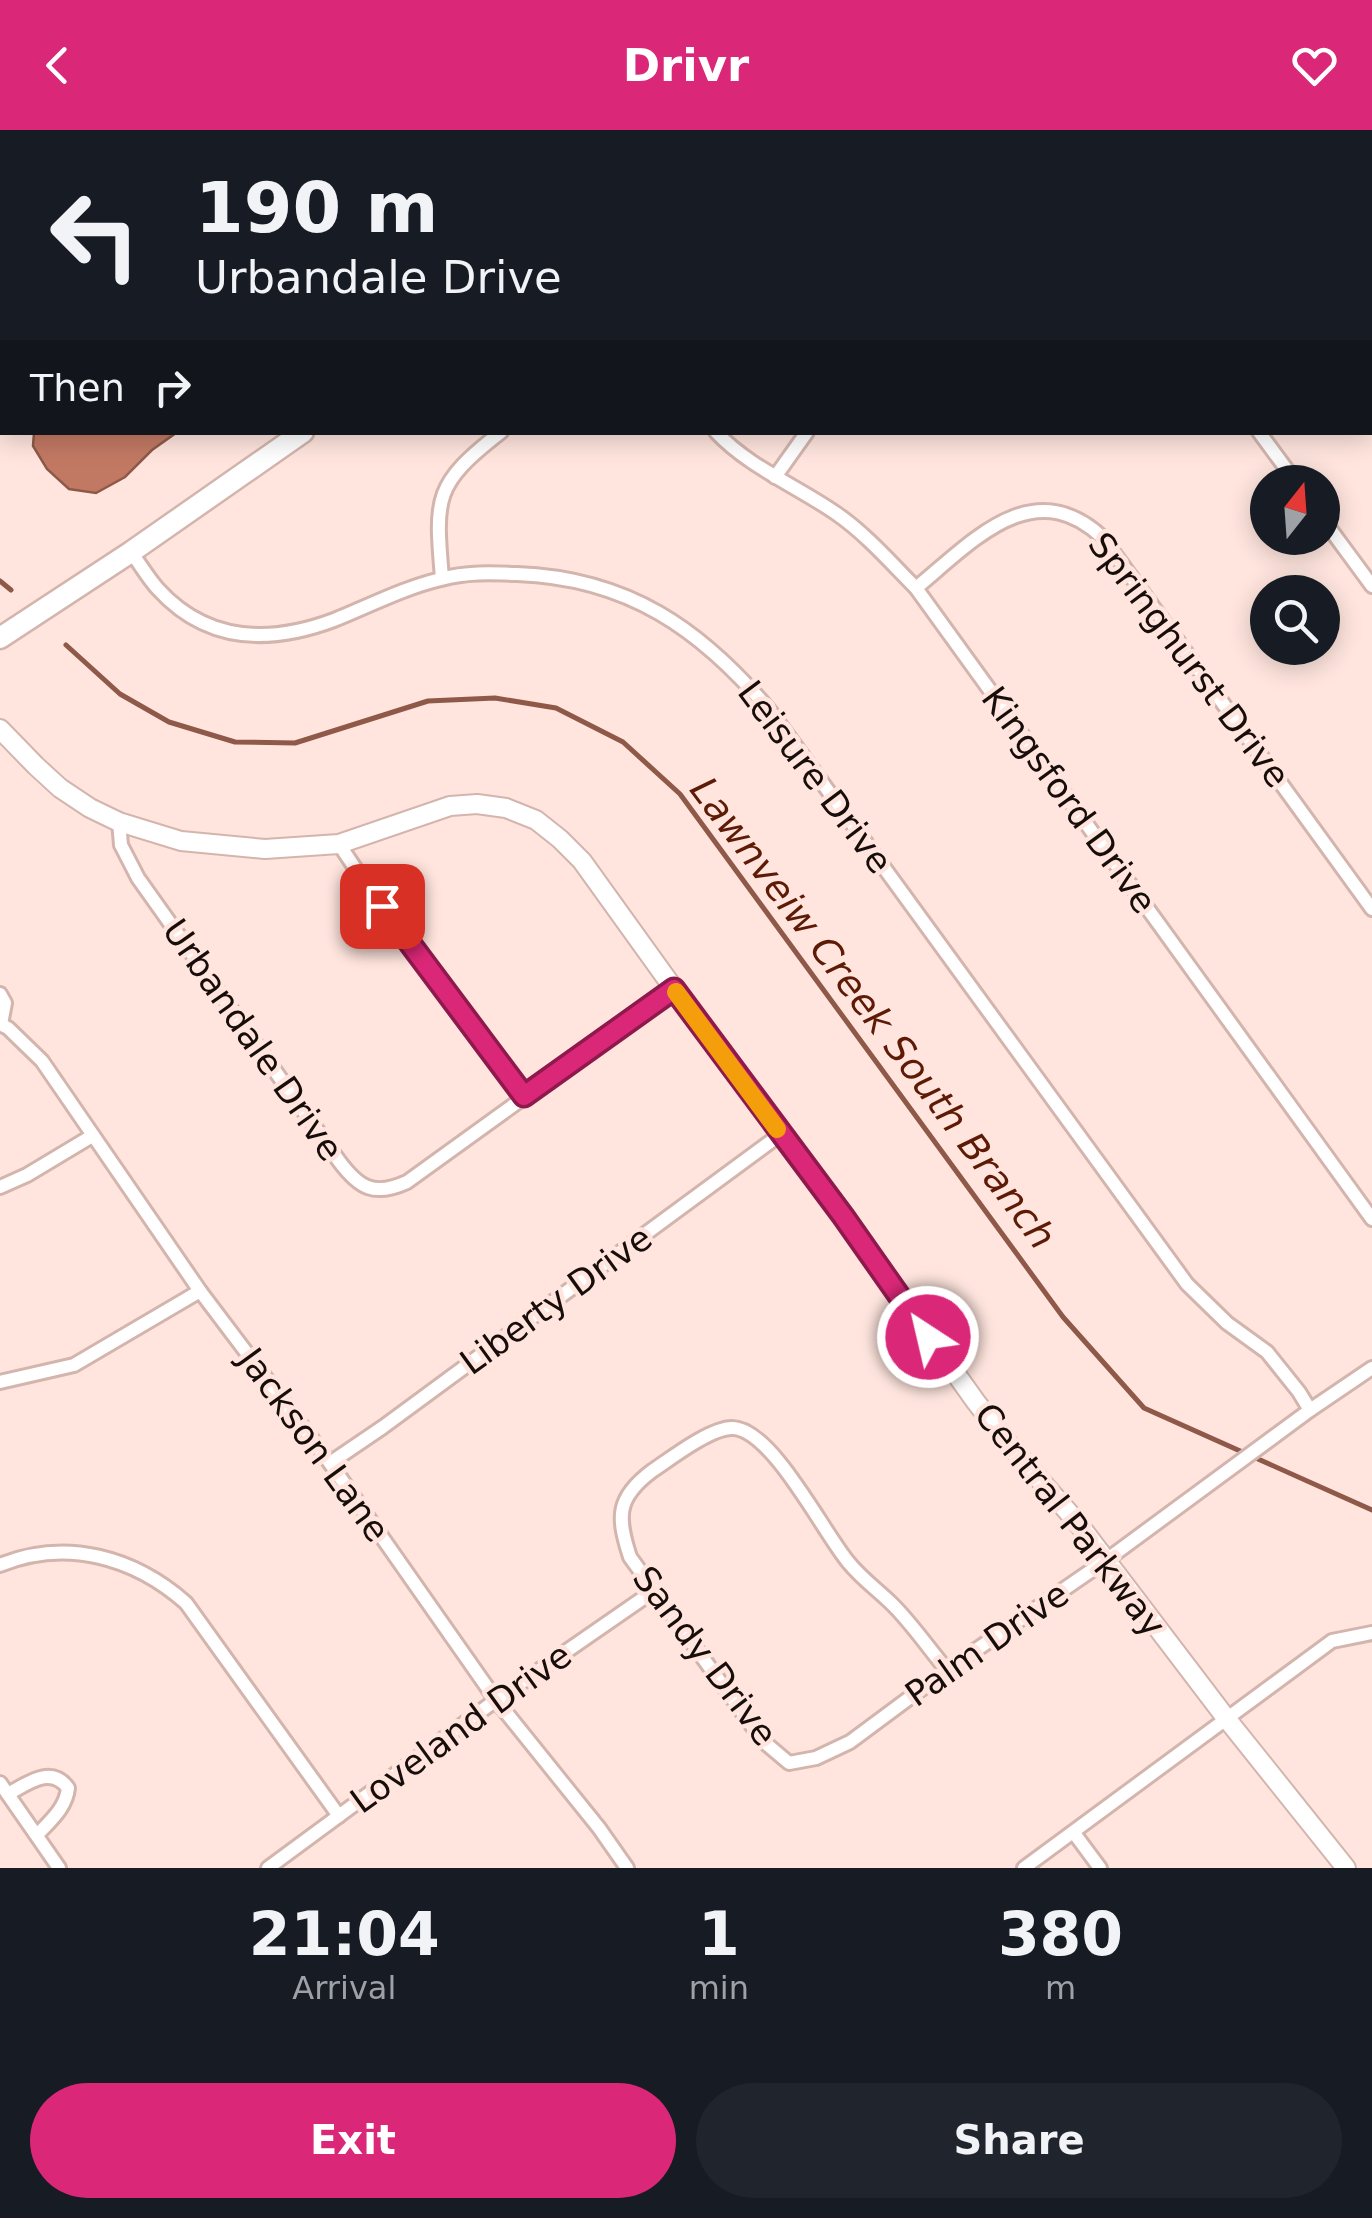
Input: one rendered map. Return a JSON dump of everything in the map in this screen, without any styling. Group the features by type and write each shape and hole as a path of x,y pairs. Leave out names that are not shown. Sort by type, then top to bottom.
{"main road":[{"path":"0,638 299,435"}],"street":[{"path":"442,578 437,526 440,500 451,478 497,435"},
{"name":"Kingsford Drive","path":"719,435 729,446 851,525 916,588 1372,1219"},
{"path":"775,477 805,435"},
{"path":"1261,435 1283,465"},
{"name":"Springhurst Drive","path":"916,588 1010,517 1031,510 1050,510 1087,523 1111,549 1372,909"},
{"path":"1340,542 1372,586"},
{"name":"Leisure Drive","path":"131,552 158,589 180,609 216,628 254,637 292,633 442,578 479,573 541,575 576,581 611,591 674,620 725,662 770,711 1187,1284 1227,1323 1268,1352 1310,1410"},
{"name":"Central Parkway","path":"0,728 60,788 90,808 119,822 181,841 265,849 339,844 450,806 476,804 506,808 536,820 582,861 954,1374 1077,1522 1346,1868"},
{"name":"Urbandale Drive","path":"119,822 121,845 138,878 339,1161 362,1186 390,1190 407,1182 674,989"},
{"path":"339,844 524,1096"},
{"name":"Jackson Lane","path":"0,994 5,1003 1,1024 42,1061 200,1291 330,1464 496,1700 600,1828 627,1868"},
{"name":"Liberty Drive","path":"330,1464 781,1134"},
{"path":"0,1186 28,1175 92,1136"},
{"path":"0,1382 74,1364 200,1291"},
{"name":"Palm Drive","path":"789,1763 816,1758 850,1742 1372,1368"},
{"name":"Sandy Drive","path":"789,1763 763,1741 630,1557 622,1531 622,1503 643,1478 709,1435 732,1428 755,1436 813,1509 848,1562 896,1608 947,1670"},
{"path":"0,1565 31,1556 82,1552 118,1561 170,1589 186,1603 339,1816"},
{"name":"Loveland Drive","path":"268,1868 496,1700 655,1590"},
{"path":"1024,1868 1332,1641 1372,1632"},
{"path":"36,1835 67,1798 68,1788 52,1776 4,1789 36,1835 59,1868"},
{"path":"1074,1832 1100,1868"}],"shaded area":[{"path":"34,435 173,435 125,477 96,493 69,489 47,469 33,446"}],"waterway":[{"name":"Lawnveiw Creek South Branch","path":"0,581 11,590"},
{"name":"Lawnveiw Creek South Branch","path":"66,645 120,694 169,722 235,742 295,743 428,701 495,698 556,708 623,742 680,794 1063,1317 1144,1408 1372,1510"}],"slow traffic":[{"path":"676,992 777,1129"}],"route":[{"path":"382,906 524,1096 674,989 928,1337"}]}
